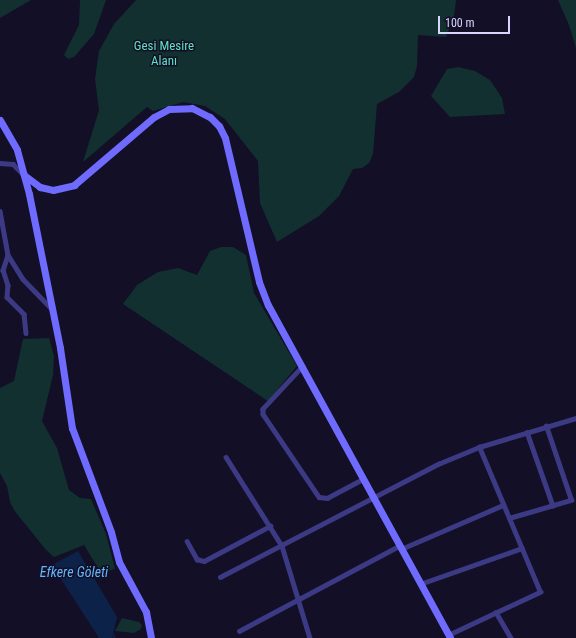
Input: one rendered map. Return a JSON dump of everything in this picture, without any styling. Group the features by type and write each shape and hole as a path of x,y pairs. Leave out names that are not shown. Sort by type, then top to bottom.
{"street":[{"path":"0,163 13,164 24,175 40,187 64,189 84,179 158,114 183,107 202,111 210,117 225,138 258,282 276,322 303,366 362,478 449,636 540,592 479,447"},
{"path":"0,120 17,150 24,175 53,310 72,428 111,532 119,562 146,612 151,638"},
{"path":"0,211 8,255 24,279 53,310"},
{"path":"8,255 3,270 8,285 7,297 24,314 26,333"},
{"path":"303,366 264,409 263,414 319,497 327,498 362,478"},
{"path":"220,577 282,546 373,496 479,447 576,418"},
{"path":"509,518 571,500 546,426"},
{"path":"527,432 553,506"},
{"path":"226,457 282,546 310,638"},
{"path":"239,631 400,548 503,505"},
{"path":"187,541 197,559 204,561 270,526"},
{"path":"420,584 522,548"},
{"path":"496,612 511,638"}],"green space":[{"path":"0,0 31,0 0,18"},
{"path":"80,0 106,0 94,34 74,57 68,59 64,55 79,25"},
{"name":"Gesi Mesire Alanı","path":"136,0 456,0 454,16 446,37 418,35 417,66 414,77 399,92 377,104 373,154 369,163 362,168 353,169 339,196 319,216 277,242 260,203 258,161 225,119 205,106 183,102 153,111 147,107 83,162 99,110 95,79 99,51 114,24"},
{"path":"558,0 576,0 576,48 569,25"},
{"path":"458,67 475,71 490,80 502,98 505,114 450,117 431,96 447,69"},
{"path":"221,247 233,247 246,255 254,293 297,366 268,401 123,304 137,285 158,272 178,268 197,275 210,251"},
{"path":"49,338 54,356 53,375 42,421 57,448 69,490 80,498 91,499 106,534 115,569 101,573 84,545 54,557 46,550 14,510 10,502 7,486 0,473 0,388 14,381 23,339"},
{"path":"122,618 139,622 142,625 141,629 134,633 115,631"}],"water":[{"name":"Efkere Göleti","path":"78,551 117,617 112,638 99,638 52,565"}],"waterway":[{"path":"112,631 115,638"}]}
